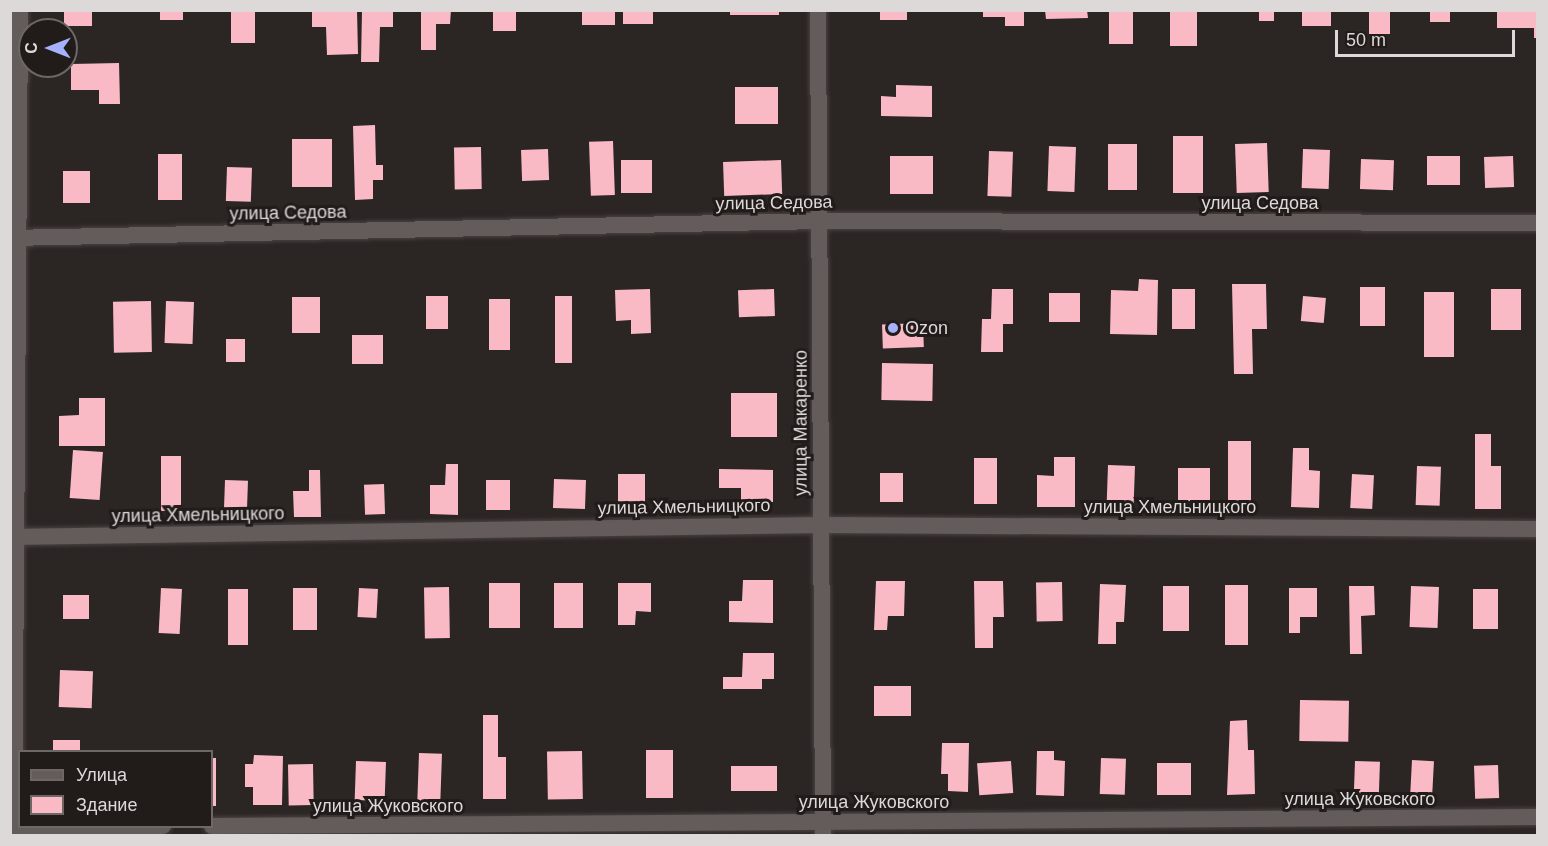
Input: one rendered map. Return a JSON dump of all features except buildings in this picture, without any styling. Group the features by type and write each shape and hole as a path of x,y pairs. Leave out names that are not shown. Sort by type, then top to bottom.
{"street":[{"path":"20,10 13,238 13,830 88,828"},
{"name":"улица Макаренко","path":"818,10 823,829"},
{"name":"улица Седова","path":"13,238 819,221 1538,223"},
{"name":"улица Хмельницкого","path":"13,537 821,525 1538,529"},
{"name":"улица Жуковского","path":"213,826 823,829 1538,817"}],"place":[{"name":"Ozon","path":"893,328"}]}
